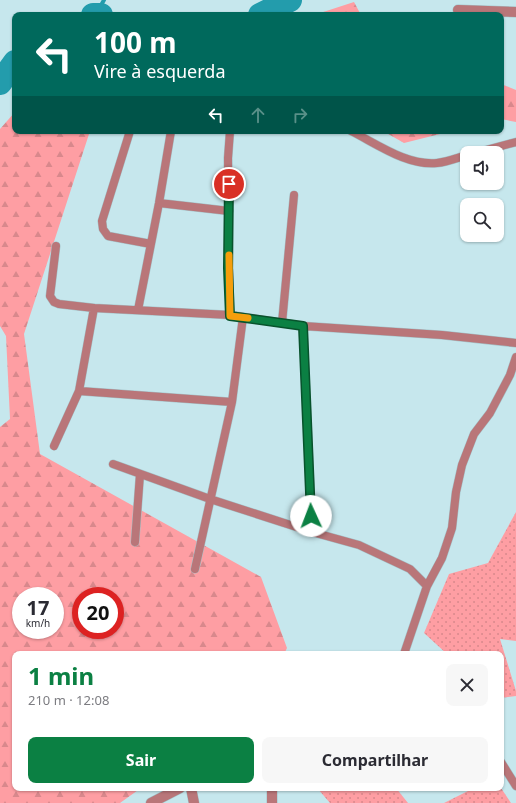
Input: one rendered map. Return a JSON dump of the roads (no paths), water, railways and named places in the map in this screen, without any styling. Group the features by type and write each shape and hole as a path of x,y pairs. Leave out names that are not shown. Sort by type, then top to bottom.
{"street":[{"path":"458,10 516,12"},
{"path":"151,803 174,791"},
{"path":"192,791 194,803"},
{"path":"272,791 272,803"}],"lane":[{"path":"129,134 102,221 103,229 108,236 151,244"},
{"path":"138,310 159,203 170,134"},
{"path":"230,134 228,158 228,268 230,316"},
{"path":"358,134 401,157 419,163 438,163 460,157"},
{"path":"501,146 516,142"},
{"path":"282,323 294,195"},
{"path":"159,203 229,211"},
{"path":"56,246 50,296 54,302 59,304 94,308 243,317 303,326 442,335 516,343"},
{"path":"54,446 79,391 94,308"},
{"path":"195,569 232,402 243,317"},
{"path":"303,326 312,532"},
{"path":"405,651 426,586 442,558 452,528 456,492 465,458 474,434 490,413 510,375 516,357"},
{"path":"79,391 232,402"},
{"path":"113,464 210,499 312,532 359,545 410,569 426,586"},
{"path":"135,542 140,474"},
{"path":"504,767 516,786"}],"waterway":[{"path":"97,12 104,0"},
{"path":"266,12 290,0"},
{"path":"0,83 12,66"}]}
